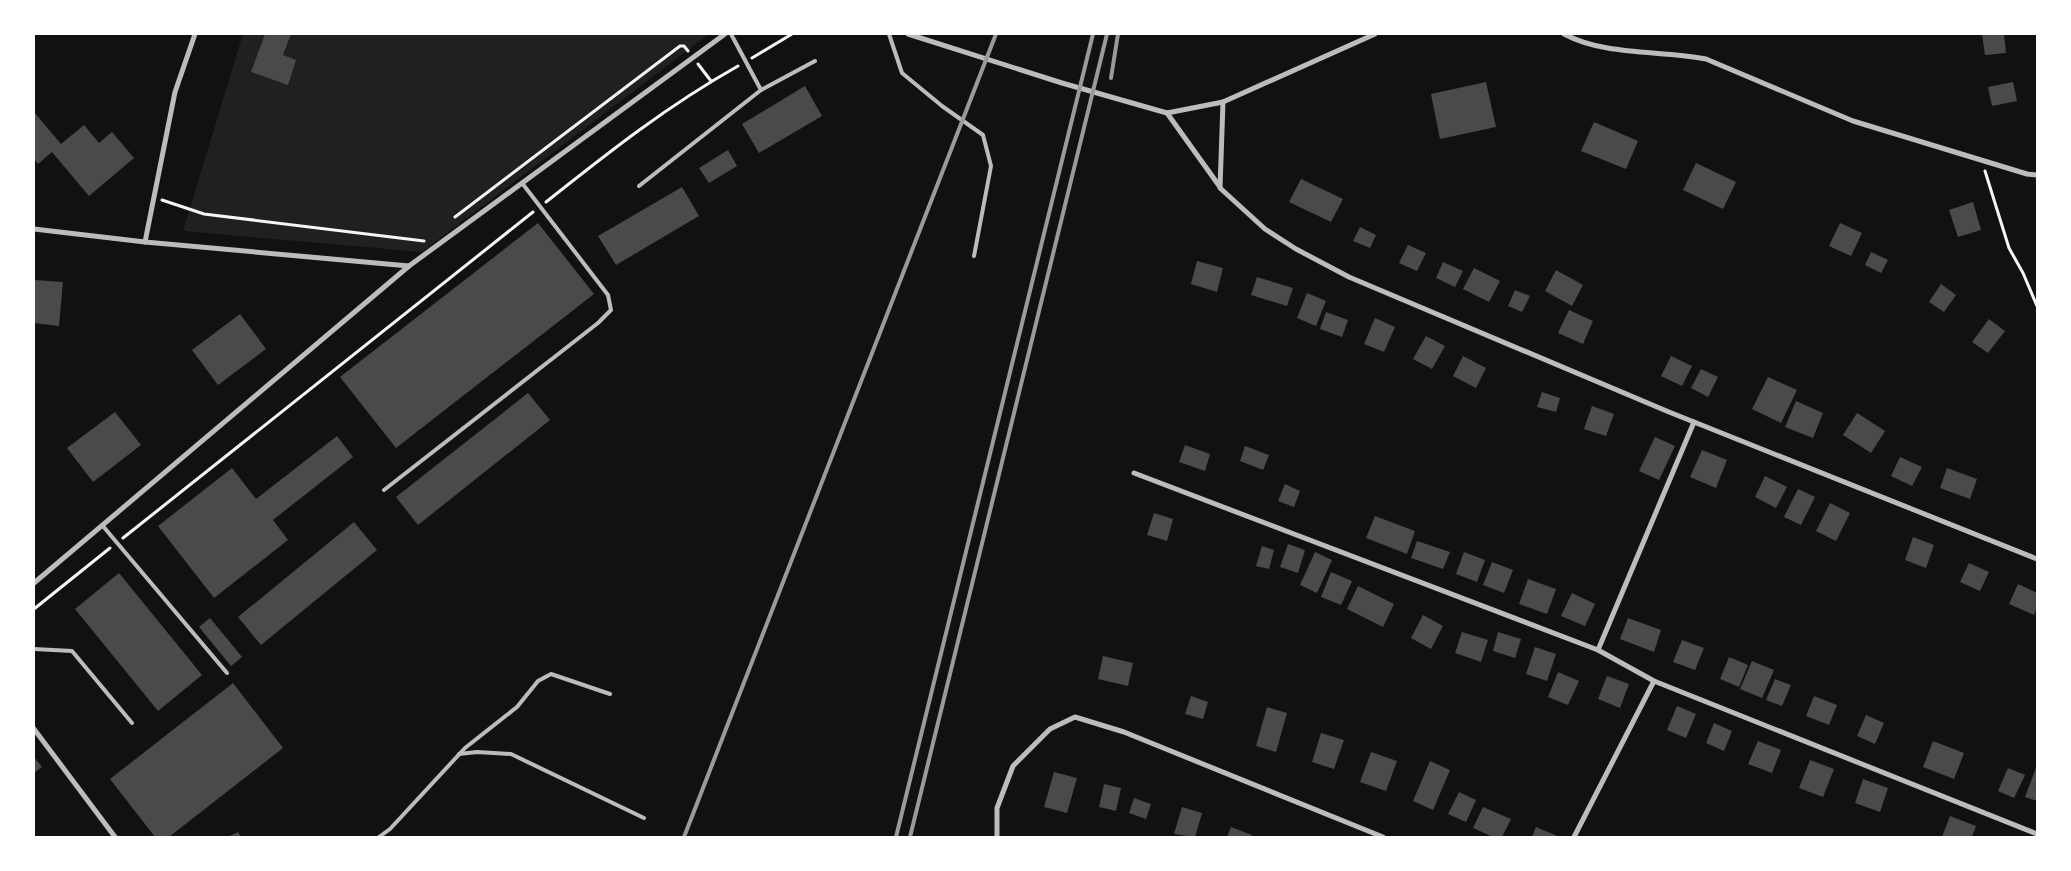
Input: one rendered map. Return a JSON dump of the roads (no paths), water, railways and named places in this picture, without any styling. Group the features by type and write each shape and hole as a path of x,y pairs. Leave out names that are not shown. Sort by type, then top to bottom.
{"street":[{"path":"145,242 174,92 195,34"},
{"path":"34,583 409,266 725,34"},
{"path":"908,34 1071,86 1168,113 1223,102 1376,34"},
{"path":"1564,34 1575,40 1598,47 1682,54 1706,59 1853,121 2027,174 2037,175"},
{"path":"1220,188 1223,102"},
{"path":"1168,113 1220,188 1265,229 1296,249 1349,277 1694,422 2037,560"},
{"path":"34,229 145,242 409,266"},
{"path":"1598,650 1694,422"},
{"path":"1134,473 1598,650 1654,681 2037,834"},
{"path":"1574,837 1654,681"},
{"path":"997,837 997,808 1013,766 1050,729 1075,717 1124,732 1383,837"},
{"path":"34,729 115,837"}],"lane":[{"path":"732,34 761,90"},
{"path":"889,34 902,73 942,106 984,135 991,166 974,256"},
{"path":"639,186 761,90 814,61"},
{"path":"384,490 598,323 611,310 608,295 522,183"},
{"path":"102,525 227,673"},
{"path":"34,649 72,651 132,723"},
{"path":"379,837 390,829 459,754 517,707 538,681 551,674 610,694"},
{"path":"459,754 476,752 511,754 644,818"}],"railway":[{"path":"684,837 996,34"},
{"path":"896,837 1093,34"},
{"path":"910,837 1107,34"},
{"path":"1111,78 1118,34"}]}
